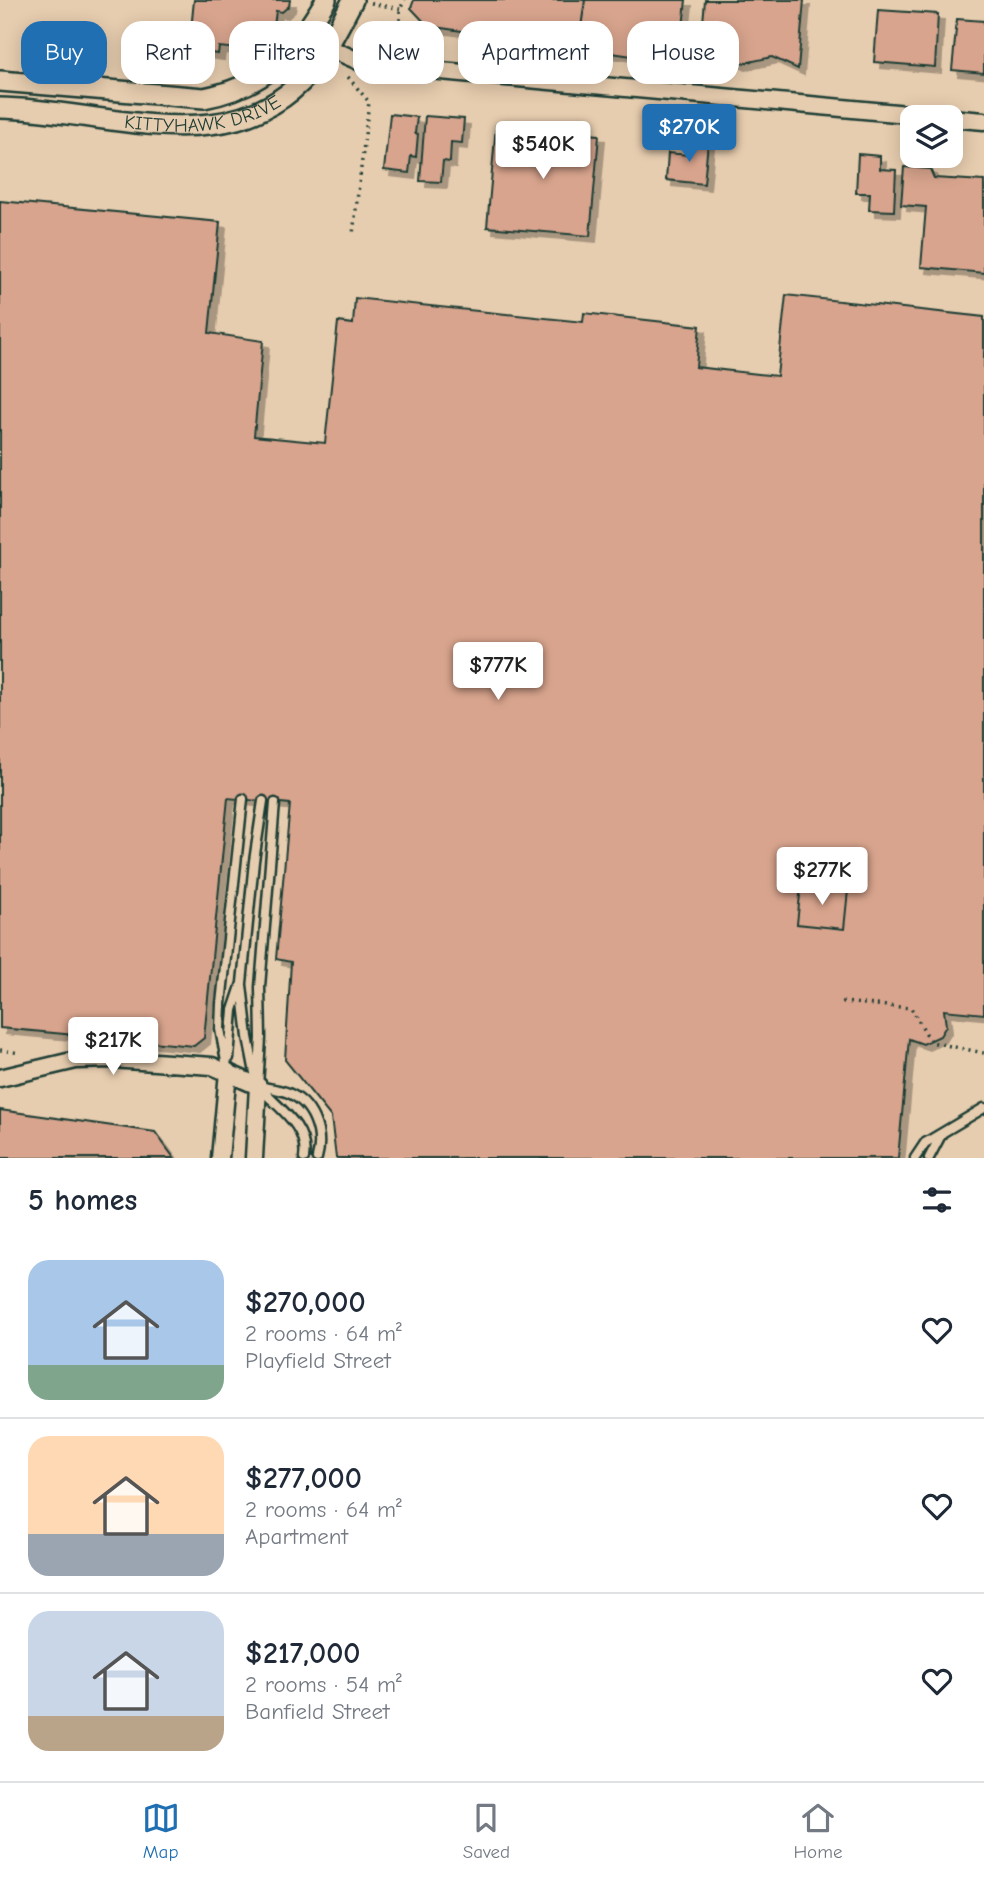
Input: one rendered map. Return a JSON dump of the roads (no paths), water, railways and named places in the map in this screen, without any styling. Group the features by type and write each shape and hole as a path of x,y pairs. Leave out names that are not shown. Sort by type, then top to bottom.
{"street":[{"name":"KITTYHAWK DRIVE","path":"0,81 204,98 227,93 244,88 268,74 307,32 326,0"},
{"name":"KITTYHAWK DRIVE","path":"339,30 360,1"},
{"path":"339,52 365,64 900,113"},
{"name":"KITTYHAWK DRIVE","path":"0,108 189,126 222,124 248,116 287,95 297,84"},
{"path":"963,119 984,121"},
{"path":"0,1078 91,1059 212,1066 258,1086 254,1158"},
{"path":"220,1158 228,1072"}],"lane":[{"path":"228,1072 220,1029 221,1004 243,799"},
{"path":"263,802 254,861 242,983 248,1037 258,1086 299,1127 305,1141 304,1158"},
{"path":"258,1086 260,988 275,803"},
{"path":"228,1072 233,1010 242,983"},
{"path":"258,1086 287,1092 306,1107 319,1132 320,1148 317,1158"},
{"path":"915,1158 925,1143 984,1108"},
{"path":"929,1158 941,1135"}]}
